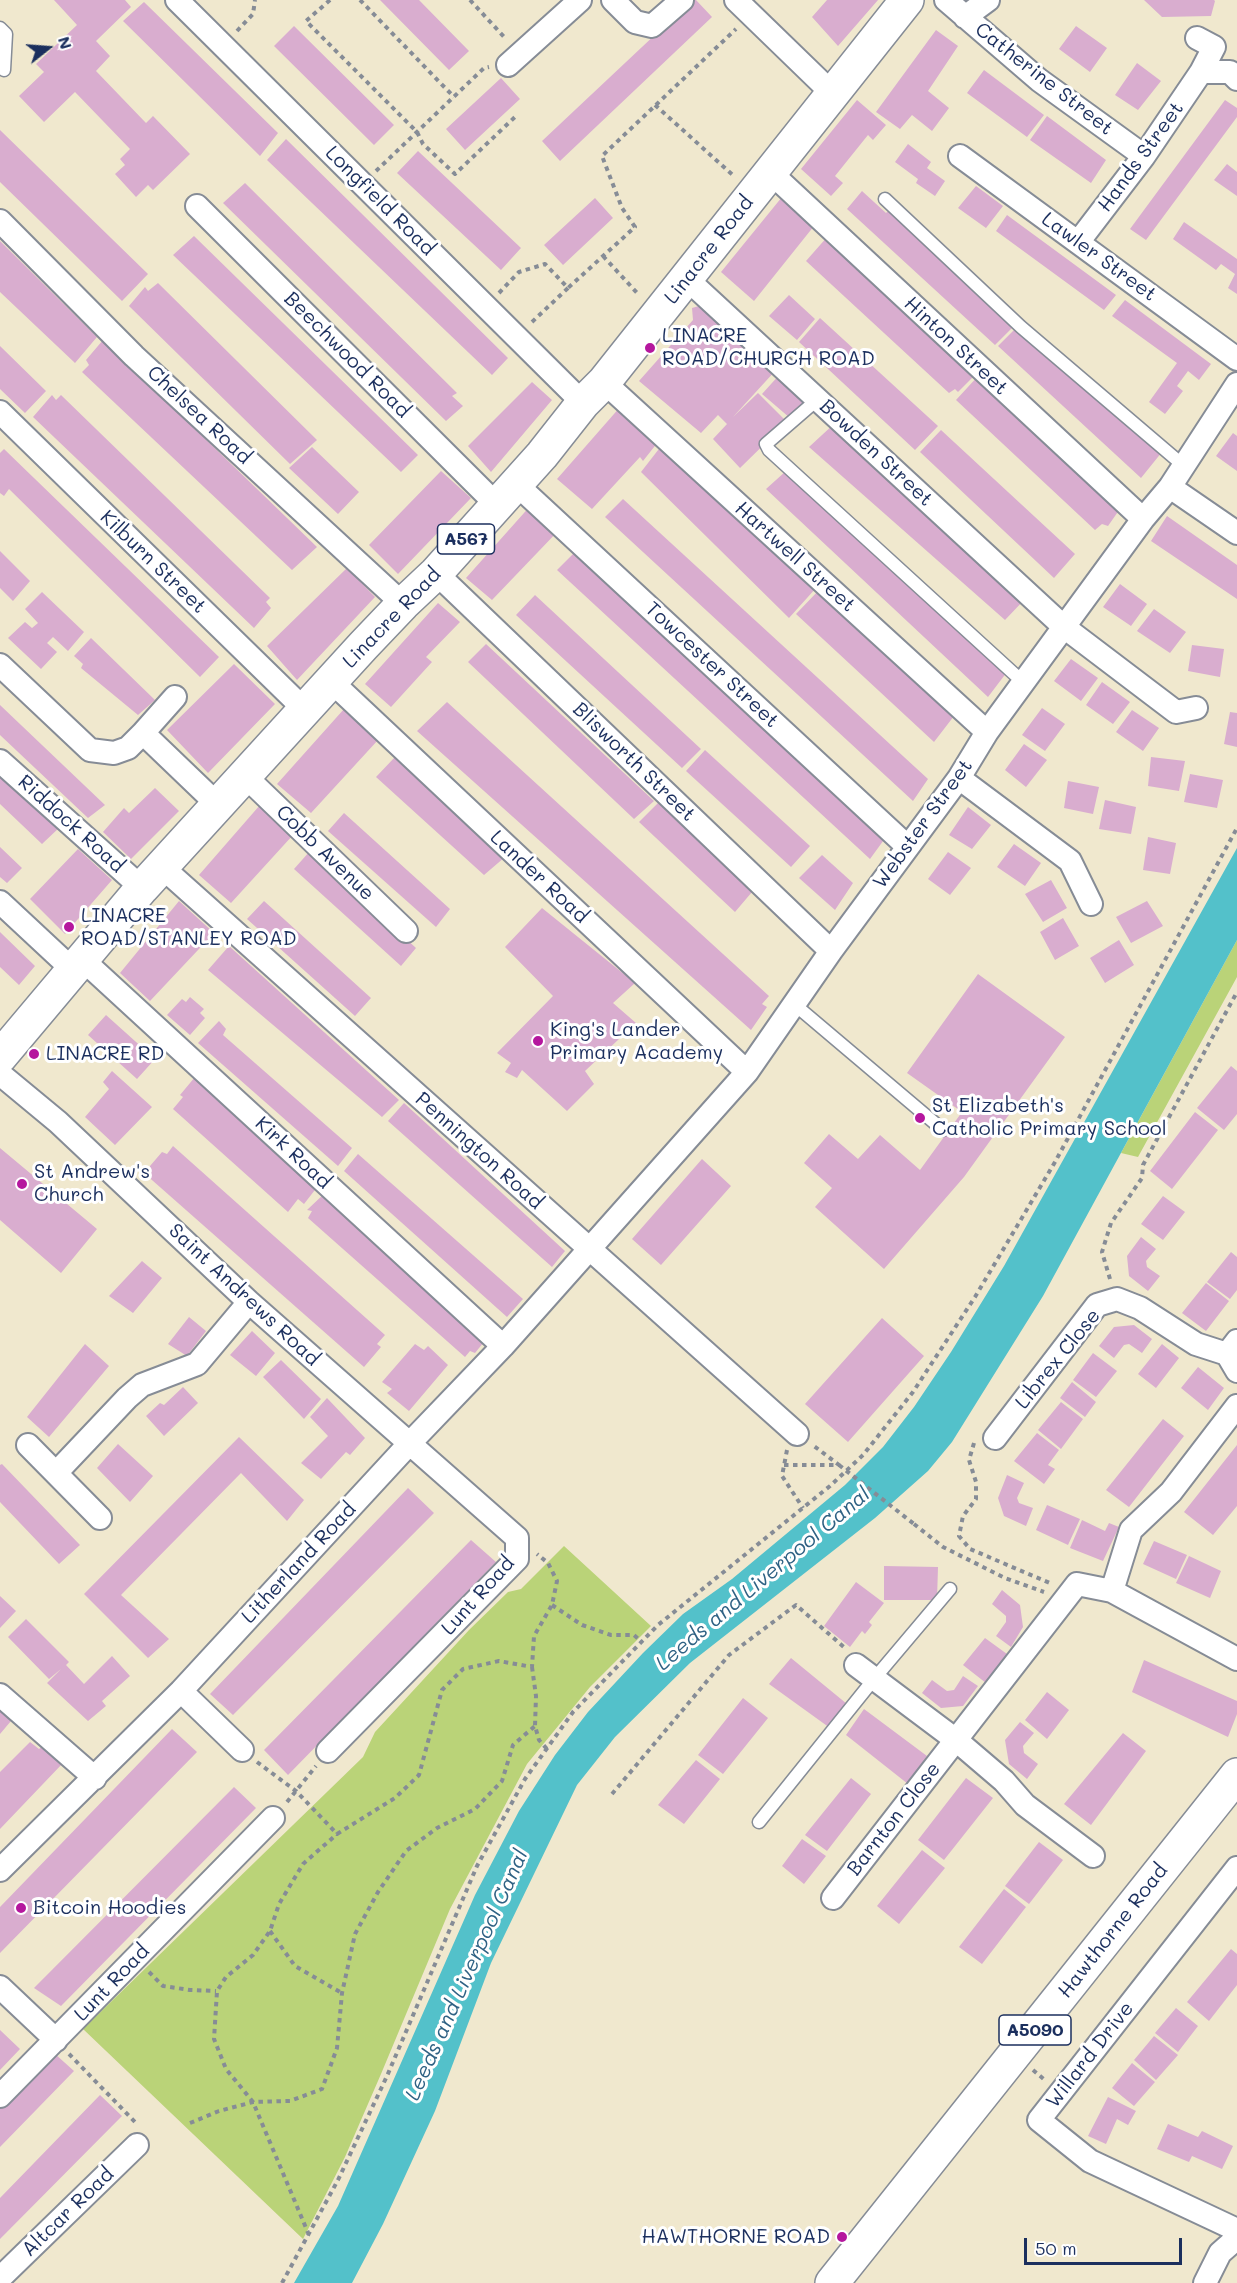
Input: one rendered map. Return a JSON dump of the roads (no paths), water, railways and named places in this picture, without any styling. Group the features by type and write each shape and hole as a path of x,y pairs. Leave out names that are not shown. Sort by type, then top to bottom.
{"main road":[{"name":"Linacre Road","path":"0,1057 152,877 217,804 306,711 403,604 436,573 542,454 687,279 907,0"},
{"name":"Hawthorne Road","path":"832,2283 1237,1775"}],"street":[{"name":"Longfield Road","path":"177,0 517,337 593,393"},
{"path":"514,60 580,0"},
{"path":"613,0 635,22 652,26 682,0"},
{"name":"Catherine Street","path":"946,0 1039,80 1144,156"},
{"path":"966,17 988,0"},
{"path":"744,7 833,94"},
{"name":"Hands Street","path":"1079,241 1144,156 1202,72 1214,47 1197,38"},
{"path":"1202,72 1230,72 1237,79"},
{"name":"Lawler Street","path":"960,156 1237,359"},
{"name":"Hinton Street","path":"762,183 1143,519"},
{"name":"Beechwood Road","path":"197,206 506,493"},
{"name":"Chelsea Road","path":"0,221 134,356 403,604"},
{"name":"Bowden Street","path":"687,279 1064,627 1176,711 1196,708"},
{"name":"Webster Street","path":"589,1249 747,1072 831,951 959,778 987,732 1023,682 1143,519 1170,487 1237,384"},
{"name":"Hartwell Street","path":"593,393 987,732"},
{"name":"Kilburn Street","path":"0,412 306,711"},
{"path":"1170,487 1237,533"},
{"name":"Towcester Street","path":"506,493 908,848"},
{"name":"Blisworth Street","path":"436,573 831,951"},
{"path":"0,665 90,750 114,753 128,748 175,697"},
{"name":"Lander Road","path":"332,682 747,1072"},
{"path":"143,734 217,804"},
{"name":"Riddock Road","path":"0,761 152,877"},
{"name":"Cobb Avenue","path":"244,775 406,931"},
{"path":"959,778 1070,861 1091,904"},
{"name":"Pennington Road","path":"152,877 589,1249 797,1434"},
{"name":"Kirk Road","path":"0,902 78,965 503,1346"},
{"name":"Saint Andrews Road","path":"0,1074 58,1122 249,1302 409,1444"},
{"name":"Litherland Road","path":"0,1869 182,1691 409,1444 503,1346 589,1249"},
{"name":"Librex Close","path":"985,1439 1097,1305 1117,1299 1140,1308 1196,1344 1234,1355"},
{"path":"56,1473 142,1385 197,1364 249,1302"},
{"path":"1237,1406 1171,1492 1131,1530 1112,1591 1237,1659"},
{"name":"Lunt Road","path":"328,1751 517,1559 517,1538 409,1444"},
{"path":"28,1445 100,1518"},
{"name":"Barnton Close","path":"833,1899 1071,1592 1112,1591"},
{"path":"865,1672 956,1740 1004,1781 1025,1805 1093,1856"},
{"path":"182,1691 242,1750"},
{"path":"0,1695 95,1778"},
{"name":"Lunt Road","path":"0,2096 273,1818"},
{"name":"Willard Drive","path":"1237,1868 1039,2120 1090,2161 1237,2230"},
{"path":"0,1987 56,2040"},
{"name":"Altcar Road","path":"0,2278 137,2145"},
{"path":"1205,2283 1220,2253 1237,2238"}],"lane":[{"path":"0,28 6,34 4,70"},
{"path":"885,199 1021,327 1184,466"},
{"path":"818,399 766,444 769,450 1023,682"},
{"path":"795,1004 943,1130"},
{"path":"759,1822 865,1672 950,1589"}],"water":[{"name":"Leeds and Liverpool Canal","path":"1237,848 1237,940 1043,1296 952,1442 928,1471 875,1518 690,1663 615,1737 577,1785 491,1963 435,2111 383,2224 352,2283 294,2283 338,2206 475,1895 519,1811 555,1755 588,1712 683,1614 732,1579 845,1485 883,1447 914,1407 1004,1266"}],"place":[{"name":"LINACRE ROAD/CHURCH ROAD","path":"650,348"},
{"name":"LINACRE ROAD/STANLEY ROAD","path":"69,927"},
{"name":"King's Lander Primary Academy","path":"538,1041"},
{"name":"LINACRE RD","path":"34,1054"},
{"name":"St Elizabeth's Catholic Primary School","path":"920,1118"},
{"name":"St Andrew's Church","path":"22,1184"},
{"name":"Bitcoin Hoodies","path":"21,1908"},
{"name":"HAWTHORNE ROAD","path":"842,2237"}]}
